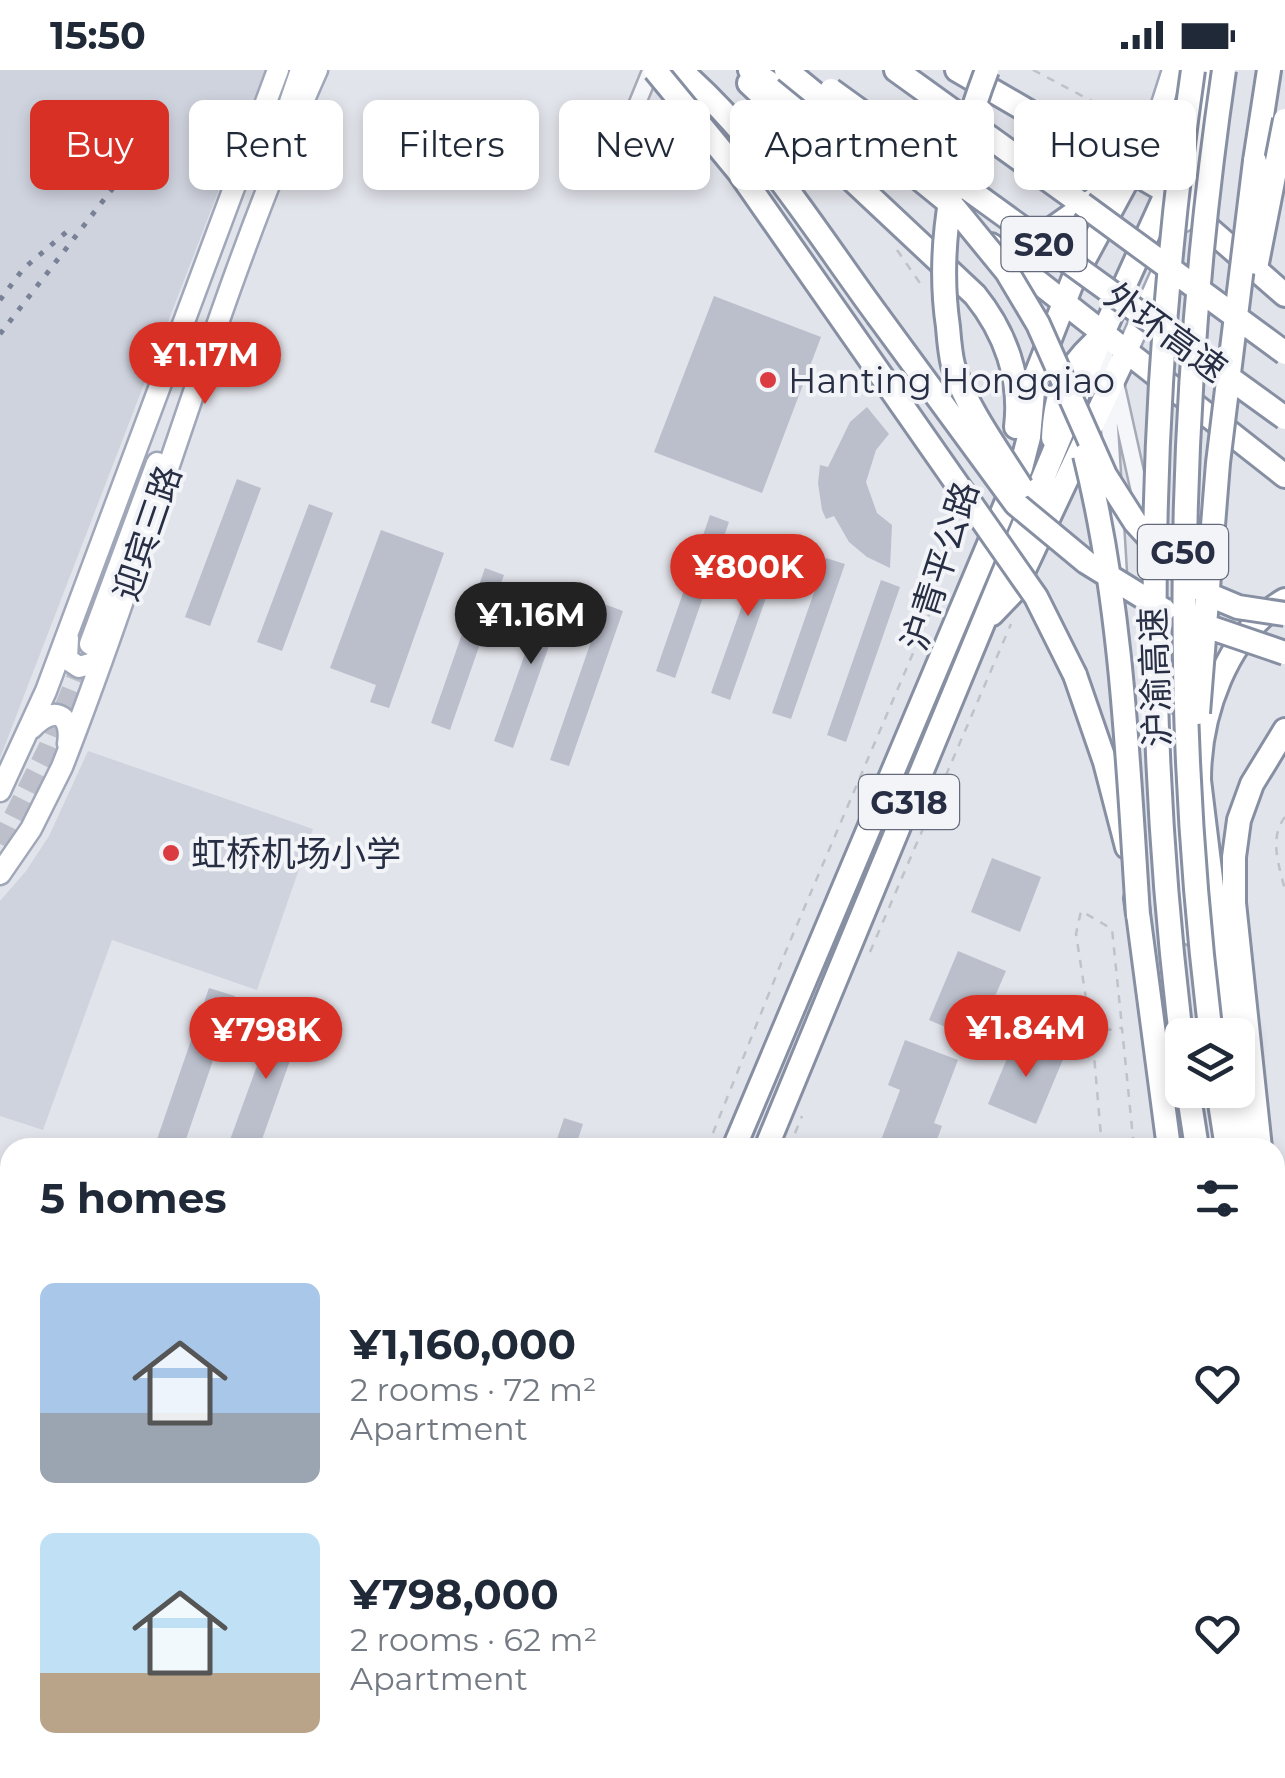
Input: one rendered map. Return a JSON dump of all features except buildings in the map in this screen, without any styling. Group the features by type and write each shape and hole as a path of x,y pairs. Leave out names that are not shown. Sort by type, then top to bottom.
{"highway":[{"path":"653,70 739,172 1036,597 1075,675 1105,762 1126,841 1170,1138"},
{"path":"680,70 715,100 761,156 1016,504 1086,562 1154,607 1285,652"},
{"name":"沪青平公路","path":"735,70 975,294 994,319 1008,351 1017,415 1001,516"},
{"path":"750,70 823,118 1009,259 1285,476"},
{"path":"786,70 953,206 1007,272 1038,324 1105,475 1134,522 1207,594 1238,607 1285,614"},
{"name":"外环高速","path":"804,70 1285,418"},
{"name":"外环高速","path":"896,70 1285,352"},
{"path":"928,70 978,119 1082,204"},
{"path":"957,70 1014,103"},
{"path":"987,70 958,157 944,234 944,300 953,366 987,434 1026,494 1086,562"},
{"path":"1163,319 1181,70"},
{"name":"沪渝高速","path":"1179,1018 1167,904 1154,690 1152,573 1163,319 1193,70"},
{"name":"沪渝高速","path":"1206,1018 1190,816 1182,574 1185,453 1208,180 1224,70"},
{"path":"1190,816 1218,463 1269,70"},
{"path":"1218,463 1285,120"},
{"path":"1009,259 1105,190"},
{"name":"沪青平公路","path":"738,1138 1021,468 1029,437 1034,380 1064,302 1122,190"},
{"path":"1164,190 1285,294"},
{"name":"沪青平公路","path":"770,1138 1052,456 1055,401 1075,360 1103,333 1167,192"},
{"path":"983,624 1014,592 1127,352"},
{"path":"1068,389 1091,479 1109,581 1130,781 1138,915"},
{"path":"1228,1018 1199,780 1199,744 1206,709 1225,669 1248,634 1285,600"},
{"path":"1259,1138 1234,902 1234,857 1239,820 1252,784 1285,730"},
{"path":"1191,1108 1195,1138"},
{"path":"1217,1108 1221,1138"},
{"path":"1238,1108 1241,1138"}],"main road":[{"name":"迎宾三路","path":"0,791 31,729 278,70"},
{"path":"74,616 66,646 68,659 78,667 93,663 301,70"},
{"name":"迎宾三路","path":"0,874 31,828 62,767 99,644 286,139 318,70"},
{"path":"1163,100 1173,70"},
{"path":"1196,103 1208,70"},
{"path":"1127,352 1189,211 1208,70"},
{"path":"0,809 31,729 43,716 53,714 64,719 70,728 62,767"}],"street":[{"path":"640,100 653,70"},
{"path":"1103,333 1111,385 1157,572 1181,876 1204,1018"},
{"path":"1111,385 1134,803 1170,1138"}],"path":[{"path":"1033,70 1090,100"},
{"path":"892,242 933,302"},
{"name":"沪青平公路","path":"712,1138 788,946 928,618 961,507"},
{"path":"1285,818 1275,843 1285,891"},
{"path":"1101,1138 1092,1032 1076,934 1080,910 1112,930 1133,1138"},
{"path":"1092,1032 1122,1028"}],"shaded area":[{"path":"0,70 265,70 253,100 189,100 189,190 219,190 0,758"},
{"name":"虹桥机场小学","path":"88,751 313,829 257,990 112,940 43,1130 0,1116 0,901 49,836"}],"tunnel":[{"path":"0,844 48,748 90,644"}],"railway":[{"path":"0,334 111,190"},
{"path":"0,300 23,269 70,229"}],"place":[{"name":"Hanting Hongqiao","path":"768,380"},
{"name":"虹桥机场小学","path":"171,853"}]}
